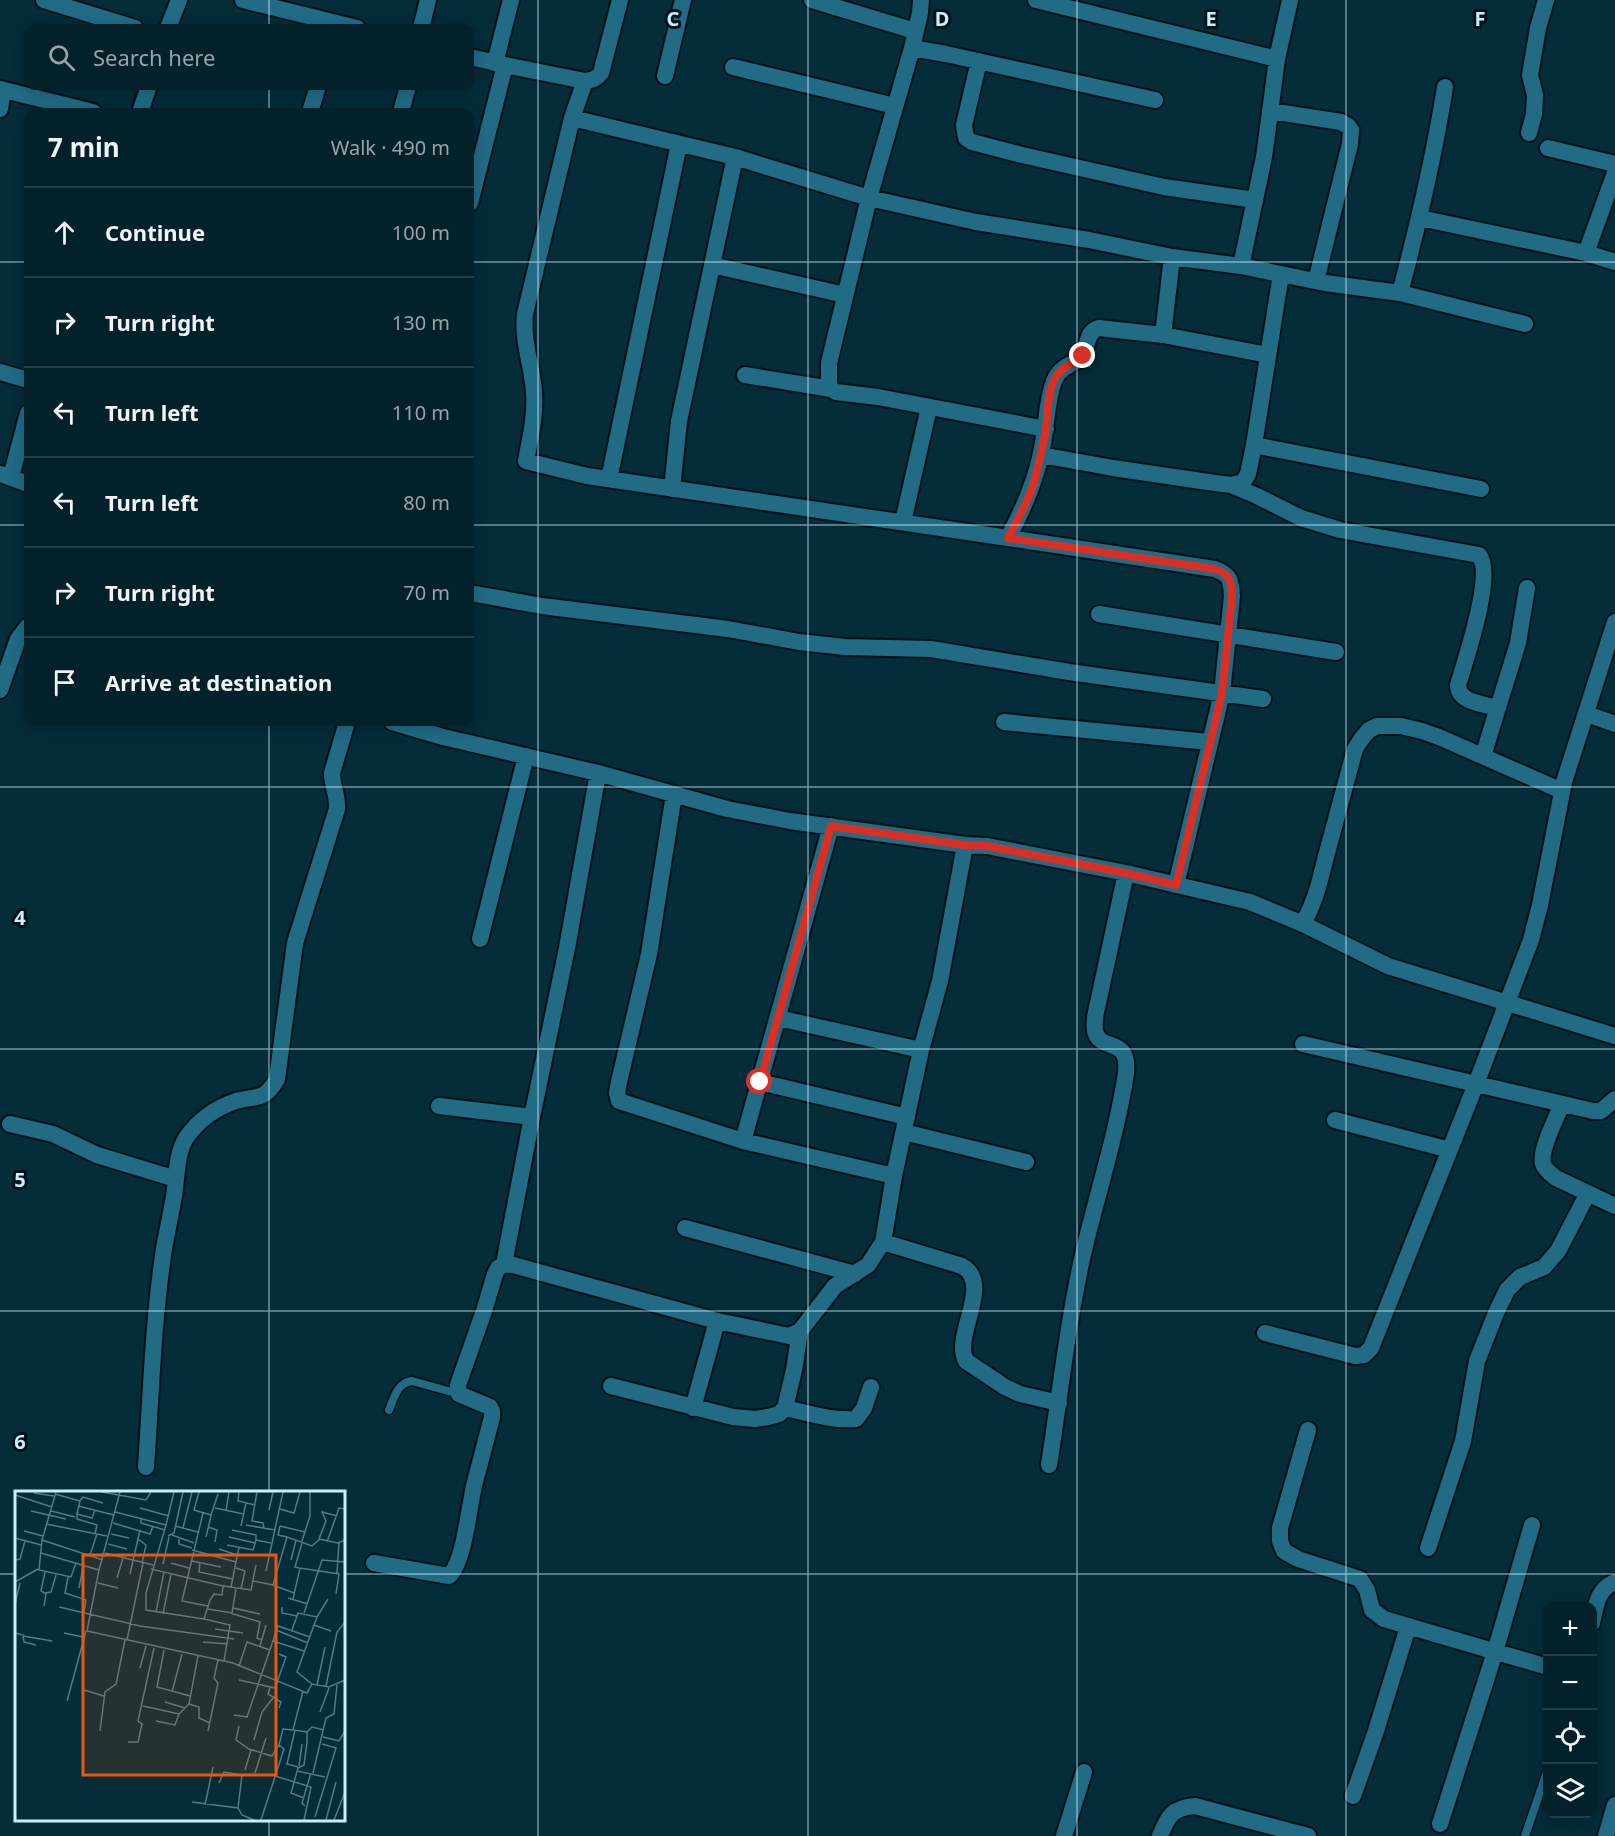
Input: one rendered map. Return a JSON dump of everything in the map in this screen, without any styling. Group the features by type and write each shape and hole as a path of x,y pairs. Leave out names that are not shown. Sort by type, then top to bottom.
{"street":[{"path":"170,24 179,0"},
{"path":"243,0 329,24"},
{"path":"422,24 428,0"},
{"path":"474,184 500,64 511,0"},
{"path":"474,58 585,81 597,78 601,73 620,0"},
{"path":"665,76 683,0"},
{"path":"812,0 915,31"},
{"path":"831,389 829,363 870,198 912,48 921,0"},
{"path":"1036,0 1277,59"},
{"path":"1529,133 1534,114 1535,95 1530,75 1538,28 1546,0"},
{"path":"52,1 123,24"},
{"path":"1241,266 1264,157 1285,1"},
{"path":"912,48 1155,100"},
{"path":"979,61 964,125 966,138 972,142 1164,187 1255,200"},
{"path":"733,67 895,106"},
{"path":"585,81 572,118 525,314 526,350 535,395 526,461 609,479 1215,569 1224,573 1231,582 1232,596 1222,693 1176,885"},
{"path":"1400,293 1420,218 1445,87"},
{"path":"0,109 2,90 72,108"},
{"path":"141,108 147,90"},
{"path":"311,108 317,90"},
{"path":"402,108 407,90"},
{"path":"1270,111 1341,122 1351,130 1348,154 1316,281"},
{"path":"572,118 735,157 870,198 976,222 1089,240 1172,257 1241,266 1316,281 1400,293 1525,324"},
{"path":"609,479 679,144"},
{"path":"1548,148 1615,165"},
{"path":"672,489 679,421 735,157"},
{"path":"1586,253 1615,173"},
{"path":"1420,218 1586,253 1615,262"},
{"path":"1163,335 1172,257"},
{"path":"712,265 845,295"},
{"path":"1231,485 1243,482 1248,474 1281,274"},
{"path":"1008,538 1036,478 1046,429 1049,400 1058,374 1066,366 1083,356 1092,330 1107,328 1163,335 1269,355"},
{"path":"0,372 24,379"},
{"path":"745,375 831,389 836,393 878,397 1046,429"},
{"path":"903,522 929,407"},
{"path":"24,424 5,476 24,483"},
{"path":"1254,445 1481,489"},
{"path":"1041,455 1231,485 1300,519 1340,530 1479,555 1484,566 1481,600 1458,691 1460,695 1475,702 1498,708"},
{"path":"1483,756 1518,643 1527,588"},
{"path":"474,594 542,606 728,629 800,642 845,647 931,649 1069,672 1263,699"},
{"path":"1099,614 1336,651"},
{"path":"1265,1332 1355,1356 1364,1355 1371,1348 1531,940 1562,791 1614,627"},
{"path":"1,686 18,639 24,629"},
{"path":"1587,714 1615,724"},
{"path":"1005,722 1209,742"},
{"path":"1303,924 1319,890 1355,749 1362,738 1377,726 1387,725 1422,730 1562,791"},
{"path":"146,1467 159,1290 164,1249 184,1141 196,1125 212,1111 238,1101 257,1098 271,1091 277,1079 295,944 337,809 332,773 346,726"},
{"path":"406,726 443,737 598,773 727,809 831,826 965,845 987,846 1126,873 1250,902 1303,924 1388,966 1615,1036"},
{"path":"480,939 526,756"},
{"path":"504,1264 567,948 598,773"},
{"path":"674,794 650,954 619,1082 617,1093 619,1101 743,1141 894,1176"},
{"path":"743,1141 831,826"},
{"path":"374,1563 441,1576 449,1576 454,1571 459,1559 474,1485 492,1417 490,1407 459,1394 458,1385 495,1274 504,1264 717,1321 789,1336 800,1331 836,1286 868,1265 883,1242 894,1176 921,1050 940,981 965,845"},
{"path":"1049,1465 1074,1299 1108,1160 1126,1072 1126,1055 1098,1037 1094,1030 1126,873"},
{"path":"778,1018 921,1050"},
{"path":"1303,1044 1593,1111 1601,1111 1615,1099"},
{"path":"760,1082 1026,1162"},
{"path":"1562,1104 1544,1149 1543,1164 1556,1178 1615,1206"},
{"path":"439,1106 532,1117"},
{"path":"1335,1120 1450,1150"},
{"path":"10,1124 53,1134 97,1155 176,1179"},
{"path":"1428,1548 1463,1441 1477,1361 1496,1313 1507,1290 1520,1277 1544,1267 1552,1260 1587,1193"},
{"path":"686,1228 855,1274"},
{"path":"883,1242 969,1270 974,1292 971,1315 962,1346 966,1362 1020,1394 1059,1403"},
{"path":"693,1408 717,1321"},
{"path":"611,1386 733,1417 755,1419 779,1414 785,1408 800,1331"},
{"path":"785,1408 839,1419 856,1419 864,1408 871,1386"},
{"path":"1308,1430 1280,1528 1280,1541 1284,1551 1298,1559 1359,1579 1364,1584 1372,1610 1384,1619 1543,1666"},
{"path":"1440,1824 1532,1525"},
{"path":"1597,1606 1604,1588 1615,1582"},
{"path":"1353,1796 1408,1627"},
{"path":"1064,1836 1084,1772"},
{"path":"1606,1836 1615,1805"},
{"path":"1160,1836 1170,1815 1178,1809 1195,1806 1308,1836"}],"lane":[{"path":"389,1410 401,1385 406,1382 417,1382 459,1394"},
{"path":"1525,1836 1543,1784"}],"route":[{"path":"760,1082 831,826 965,845 987,846 1176,885 1222,693 1229,634 1231,582 1224,573 1215,569 1008,538 1036,478 1054,383 1058,374 1066,366 1083,356"}]}
